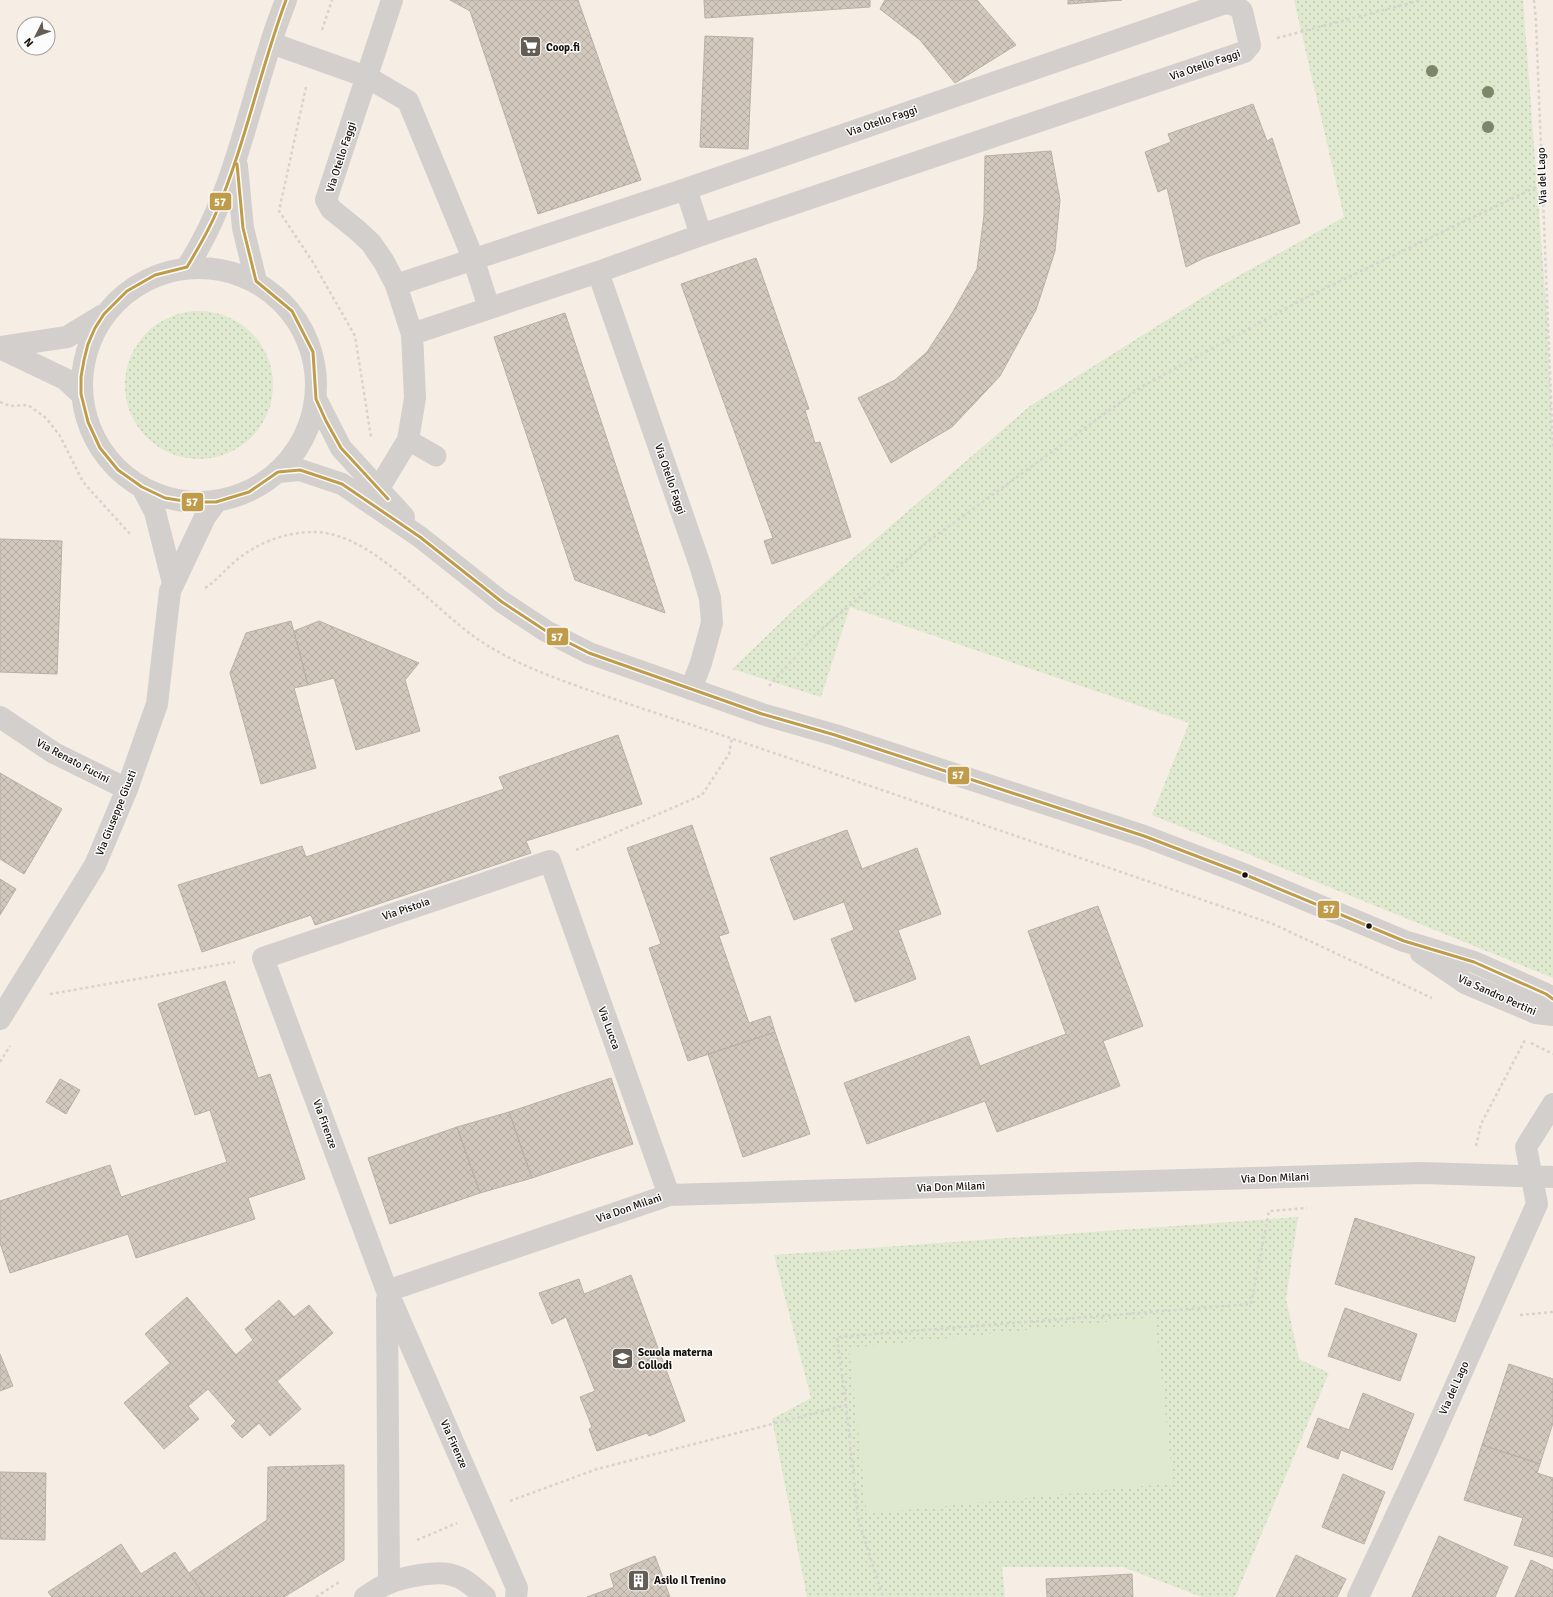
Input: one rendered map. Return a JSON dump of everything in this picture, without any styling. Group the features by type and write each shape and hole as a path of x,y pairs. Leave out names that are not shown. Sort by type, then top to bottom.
{"street":[{"path":"187,267 197,252 237,158 271,43 286,0"},
{"name":"Via Otello Faggi","path":"379,488 408,440 415,398 412,334 396,285 384,262 371,243 331,209 326,200 392,0"},
{"name":"Via Otello Faggi","path":"396,285 473,258 686,189 1225,3 1235,5 1242,10 1250,45 1244,52 412,334"},
{"path":"271,43 367,77 408,100 473,258 489,308"},
{"path":"237,158 243,228 256,281"},
{"path":"686,189 701,235"},
{"name":"Via Giuseppe Giusti","path":"187,267 222,269 256,281 292,311 313,352 316,398 310,426 297,452 278,472 249,492 216,502 184,501 165,498 142,488 118,470 100,448 88,422 81,394 82,372 88,344 95,328 104,314 127,291 155,275 187,267"},
{"name":"Via Otello Faggi","path":"598,272 700,565 710,598 712,623 701,663 691,689"},
{"path":"0,347 67,337 104,314"},
{"path":"0,347 65,379 81,394"},
{"name":"Via Sandro Pertini","path":"316,398 341,448 361,471 379,488 420,536"},
{"name":"Via Sandro Pertini","path":"278,472 300,470 342,484 420,536 502,602 546,631 589,653 762,714 835,735 1144,836 1246,875 1404,941 1474,962 1546,994 1553,999"},
{"name":"Via Giuseppe Giusti","path":"142,488 155,512 173,583"},
{"name":"Via Giuseppe Giusti","path":"0,1019 95,865 127,789 157,704 170,592 205,517 216,502"},
{"name":"Via Renato Fucini","path":"0,717 54,753 127,789"},
{"name":"Via Pistoia","path":"263,958 550,861"},
{"name":"Via Lucca","path":"550,861 669,1195"},
{"name":"Via Sandro Pertini","path":"1404,941 1465,983 1536,1013 1553,1015"},
{"name":"Via Firenze","path":"263,958 387,1291 517,1588 516,1597"},
{"name":"Via del Lago","path":"1358,1597 1421,1463 1537,1204 1526,1146 1553,1104"},
{"name":"Via Don Milani","path":"387,1291 669,1195 1422,1174 1531,1177"},
{"path":"1531,1177 1553,1177"},
{"name":"Via Firenze","path":"387,1291 389,1583"},
{"path":"366,1597 389,1583 413,1576 433,1574 452,1574 468,1582 485,1597"}],"lane":[{"path":"408,440 436,456"}],"path":[{"path":"1250,45 1422,0"},
{"name":"Via del Lago","path":"1534,0 1553,448"},
{"path":"766,689 820,630 930,540 1143,386 1309,296 1542,184"},
{"path":"332,535 366,548 405,579 459,626 515,662 533,670 606,697 732,738 1273,924 1439,1001"},
{"path":"550,861 702,795 729,754 738,706"},
{"path":"12,1000 263,958"},
{"path":"1517,1037 1553,1054"},
{"path":"1470,1175 1481,1124 1525,1040"},
{"path":"883,1597 858,1518 837,1337 1251,1304 1269,1211 1308,1208"},
{"path":"388,1552 483,1511 597,1469 846,1405"},
{"path":"316,1597 342,1580"}],"green space":[{"path":"1294,0 1523,0 1547,318 1553,448 1553,978 1152,815 1189,723 850,607 821,697 732,669 799,605 1030,406 1224,284 1344,217"},
{"path":"206,311 220,314 240,323 256,338 261,344 270,364 273,385 272,399 264,420 261,426 246,442 240,447 220,456 206,459 192,459 178,456 158,447 137,426 126,399 125,378 128,364 137,344 158,323 185,312"},
{"path":"1298,1217 1286,1299 1299,1359 1329,1373 1235,1597 1202,1597 1123,1567 1002,1567 1005,1597 807,1597 772,1419 811,1398 774,1255"},
{"path":"1155,1317 1173,1483 867,1514 849,1348"}],"building":[{"path":"450,0 578,0 641,180 538,214 470,11"},
{"path":"704,0 870,0 870,7 705,18"},
{"path":"885,0 977,0 1016,45 955,83 920,40 880,9"},
{"path":"1068,0 1122,0 1068,4"},
{"path":"705,36 753,38 748,149 700,147"},
{"path":"1253,104 1267,141 1272,138 1300,223 1204,258 1186,267 1167,188 1158,192 1145,152 1171,142 1168,134"},
{"path":"1051,151 1060,200 1055,251 1036,310 1000,376 952,427 891,463 858,398 895,380 927,352 951,315 977,269 984,215 985,156"},
{"path":"756,258 809,409 805,410 815,443 820,442 851,537 772,564 764,541 773,538 681,284"},
{"path":"565,313 665,613 575,580 494,337"},
{"path":"0,539 62,541 57,674 0,672"},
{"path":"291,621 308,685 294,688 316,768 261,784 230,673 246,633"},
{"path":"319,621 419,663 405,680 420,731 356,750 334,678 308,685 294,631"},
{"path":"618,735 642,804 526,841 531,853 315,925 311,915 202,952 178,885 302,846 306,857 504,789 499,777"},
{"path":"0,773 62,809 24,874 0,859"},
{"path":"692,825 729,933 719,936 749,1023 770,1016 775,1032 688,1061 649,948 661,944 627,848"},
{"path":"847,830 862,869 917,848 941,914 898,930 916,979 855,1002 831,939 854,930 844,902 794,920 770,858"},
{"path":"0,879 16,889 0,915"},
{"path":"1098,906 1143,1026 1103,1041 1120,1086 997,1132 985,1101 867,1144 844,1083 969,1036 980,1066 1066,1034 1028,931"},
{"path":"225,981 258,1078 270,1074 305,1179 248,1198 255,1219 136,1258 128,1234 10,1273 0,1243 0,1201 110,1165 121,1197 227,1162 210,1110 195,1115 158,1004"},
{"path":"775,1032 810,1134 743,1157 708,1054"},
{"path":"611,1078 633,1144 532,1178 509,1112"},
{"path":"60,1079 80,1090 66,1114 46,1102"},
{"path":"509,1112 532,1178 480,1193 457,1127"},
{"path":"457,1127 480,1193 390,1224 368,1158"},
{"path":"1355,1218 1475,1257 1455,1322 1335,1284"},
{"name":"Scuola materna Collodi","path":"631,1275 685,1421 649,1436 647,1433 597,1451 589,1429 592,1427 580,1397 595,1391 566,1317 552,1324 539,1293 579,1279 584,1294"},
{"path":"187,1297 236,1355 253,1340 245,1329 279,1300 294,1317 309,1305 333,1333 277,1381 301,1409 270,1436 259,1423 242,1438 231,1426 236,1421 208,1389 188,1406 199,1419 164,1449 124,1403 170,1363 145,1334"},
{"path":"1345,1308 1417,1334 1400,1381 1328,1356"},
{"path":"0,1354 13,1386 0,1391"},
{"path":"1509,1364 1553,1379 1553,1423 1540,1464 1482,1445"},
{"path":"1363,1393 1414,1414 1392,1470 1341,1450 1338,1459 1307,1447 1318,1418 1349,1430"},
{"path":"1482,1445 1540,1464 1537,1473 1553,1478 1553,1557 1514,1545 1523,1518 1464,1500"},
{"path":"344,1465 344,1560 284,1597 205,1597 189,1573 267,1520 268,1467"},
{"path":"0,1472 46,1473 45,1540 0,1539"},
{"path":"1343,1474 1385,1492 1364,1544 1322,1527"},
{"path":"1439,1536 1508,1567 1495,1597 1412,1597"},
{"path":"121,1544 141,1574 175,1552 205,1597 52,1597 48,1592"},
{"path":"1296,1555 1346,1579 1337,1597 1276,1597"},
{"name":"Asilo Il Trenino","path":"655,1556 670,1597 587,1597 614,1587 610,1574"},
{"path":"1531,1560 1553,1570 1553,1597 1515,1597"},
{"path":"1132,1574 1133,1597 1047,1597 1046,1579"}],"transit line":[{"name":"57","path":"286,0 268,53 236,161 206,234 187,267 155,275 127,291 104,314 95,328 88,344 81,377 81,394 88,422 100,448 118,470 142,487 165,498 190,502 216,502 249,492 278,472 300,470 342,484 420,537 502,602 546,631 589,653 762,714 835,735 1144,836 1246,875 1404,941 1474,962 1546,994 1553,999"},
{"name":"57","path":"237,164 243,228 256,281 292,311 313,352 316,399 326,421 341,448 388,499"}],"place":[{"name":"Coop.fi","path":"531,47"},
{"name":"Scuola materna Collodi","path":"622,1358"},
{"name":"Asilo Il Trenino","path":"638,1580"}]}
